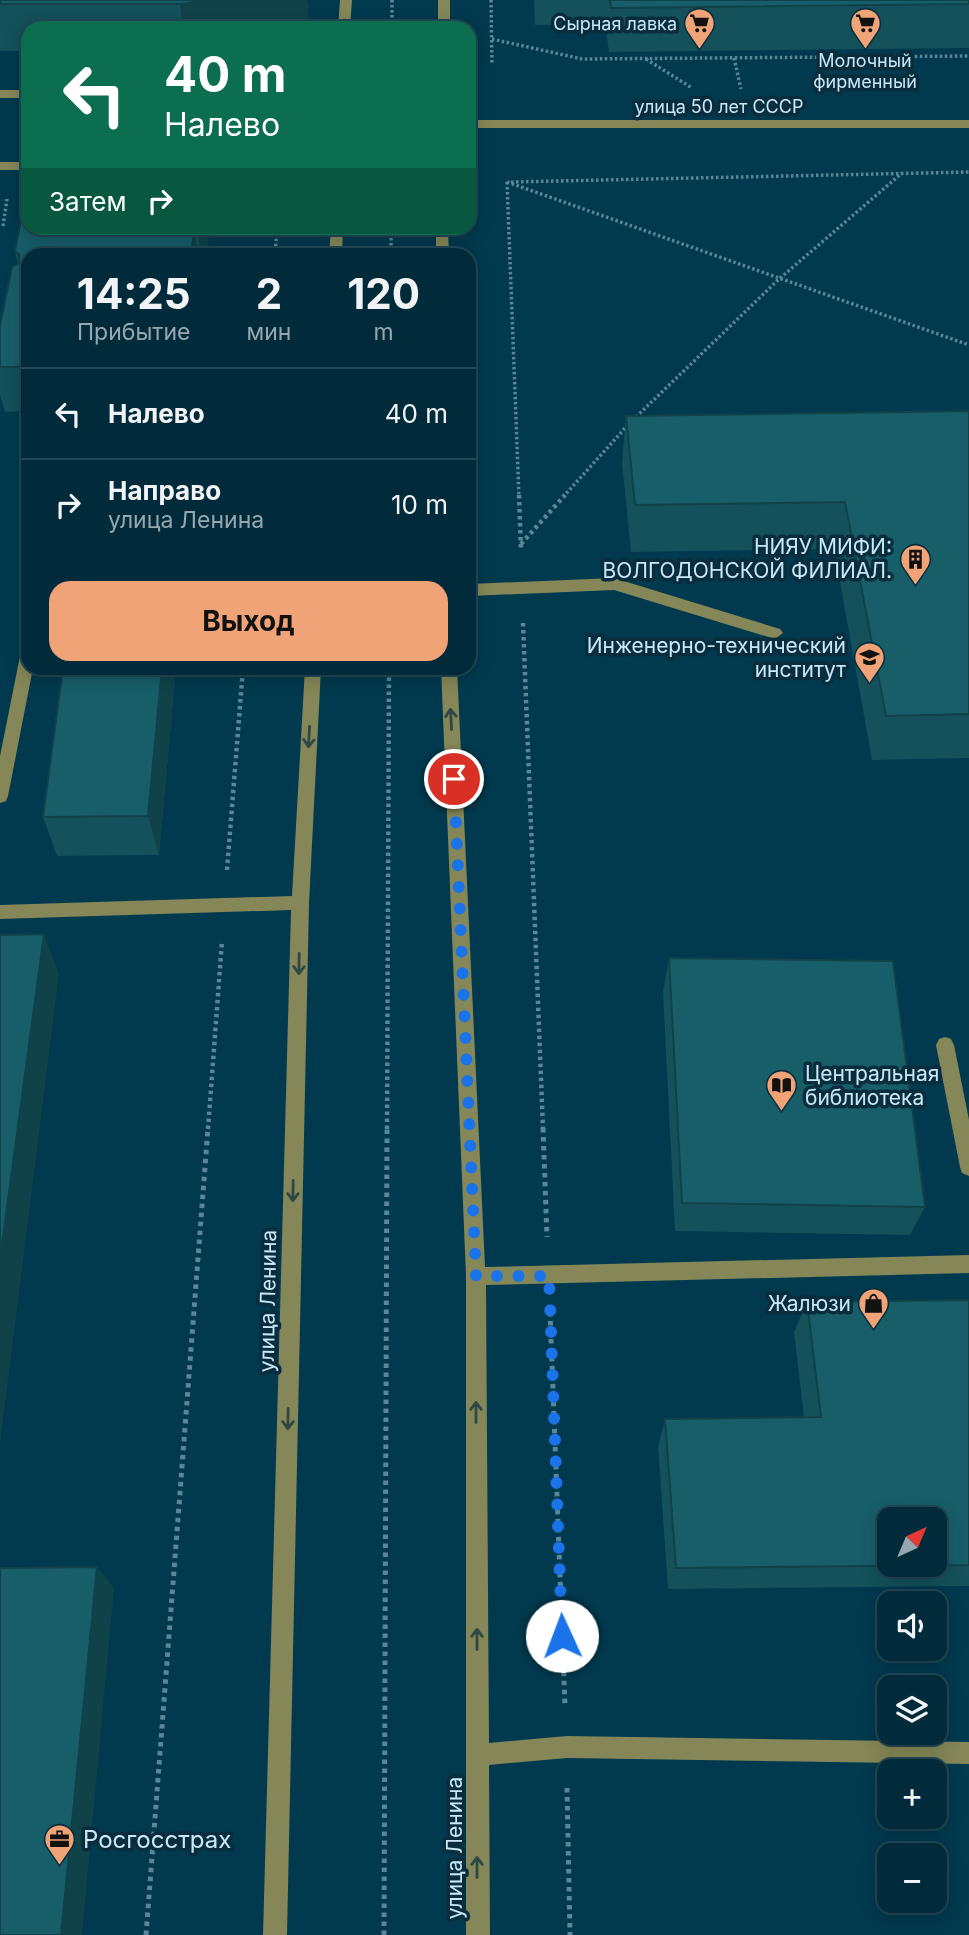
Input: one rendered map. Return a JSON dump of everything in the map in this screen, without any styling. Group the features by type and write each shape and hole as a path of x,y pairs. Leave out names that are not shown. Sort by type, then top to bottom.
{"street":[{"path":"344,21 346,0"},
{"path":"444,0 444,21"},
{"path":"0,94 21,94"},
{"name":"улица 50 лет СССР","path":"476,124 969,124"},
{"path":"0,166 21,166"},
{"path":"476,590 614,584 775,633"},
{"path":"0,796 24,675"},
{"name":"улица Ленина","path":"275,1935 300,903 313,675"},
{"name":"улица Ленина","path":"449,675 476,1276 478,1935"},
{"path":"0,912 300,903"},
{"path":"945,1045 969,1167"},
{"path":"476,1276 969,1264"},
{"path":"477,1755 566,1747 969,1754"}],"path":[{"path":"392,0 392,21"},
{"path":"491,0 492,65"},
{"path":"492,39 582,59 969,56"},
{"path":"520,545 611,442 778,280 902,173"},
{"path":"506,182 969,173"},
{"path":"506,182 778,280 969,345"},
{"path":"506,182 549,1276 570,1935"},
{"path":"3,226 4,214"},
{"path":"611,442 624,442"},
{"path":"146,1935 242,675"},
{"path":"384,1935 389,675"}],"building":[{"path":"0,0 210,0 180,4 0,4"},
{"path":"610,0 969,0 969,4 611,8"},
{"path":"21,220 21,235 193,235 192,248 21,248 21,367 0,367 0,326 12,267 19,263 19,254 15,252"},
{"name":"НИЯУ МИФИ: ВОЛГОДОНСКОЙ ФИЛИАЛ.","path":"969,411 969,714 886,716 845,502 635,505 626,416"},
{"path":"62,675 161,675 148,816 43,817"},
{"path":"44,934 0,1259 0,935"},
{"name":"Центральная библиотека","path":"669,958 893,961 925,1207 682,1203"},
{"path":"969,1300 969,1565 947,1565 947,1507 877,1507 877,1566 676,1568 665,1419 821,1417 807,1302"},
{"path":"97,1567 61,1935 0,1935 0,1568"}],"place":[{"name":"Молочный фирменный","path":"865,50"},
{"name":"Сырная лавка","path":"700,51"},
{"name":"НИЯУ МИФИ: ВОЛГОДОНСКОЙ ФИЛИАЛ.","path":"915,586"},
{"name":"Инженерно-технический институт","path":"869,685"},
{"name":"Центральная библиотека","path":"782,1113"},
{"name":"Жалюзи","path":"874,1331"},
{"name":"Росгосстрах","path":"60,1867"}],"route":[{"path":"454,779 476,1276 549,1276 562,1636"}]}
